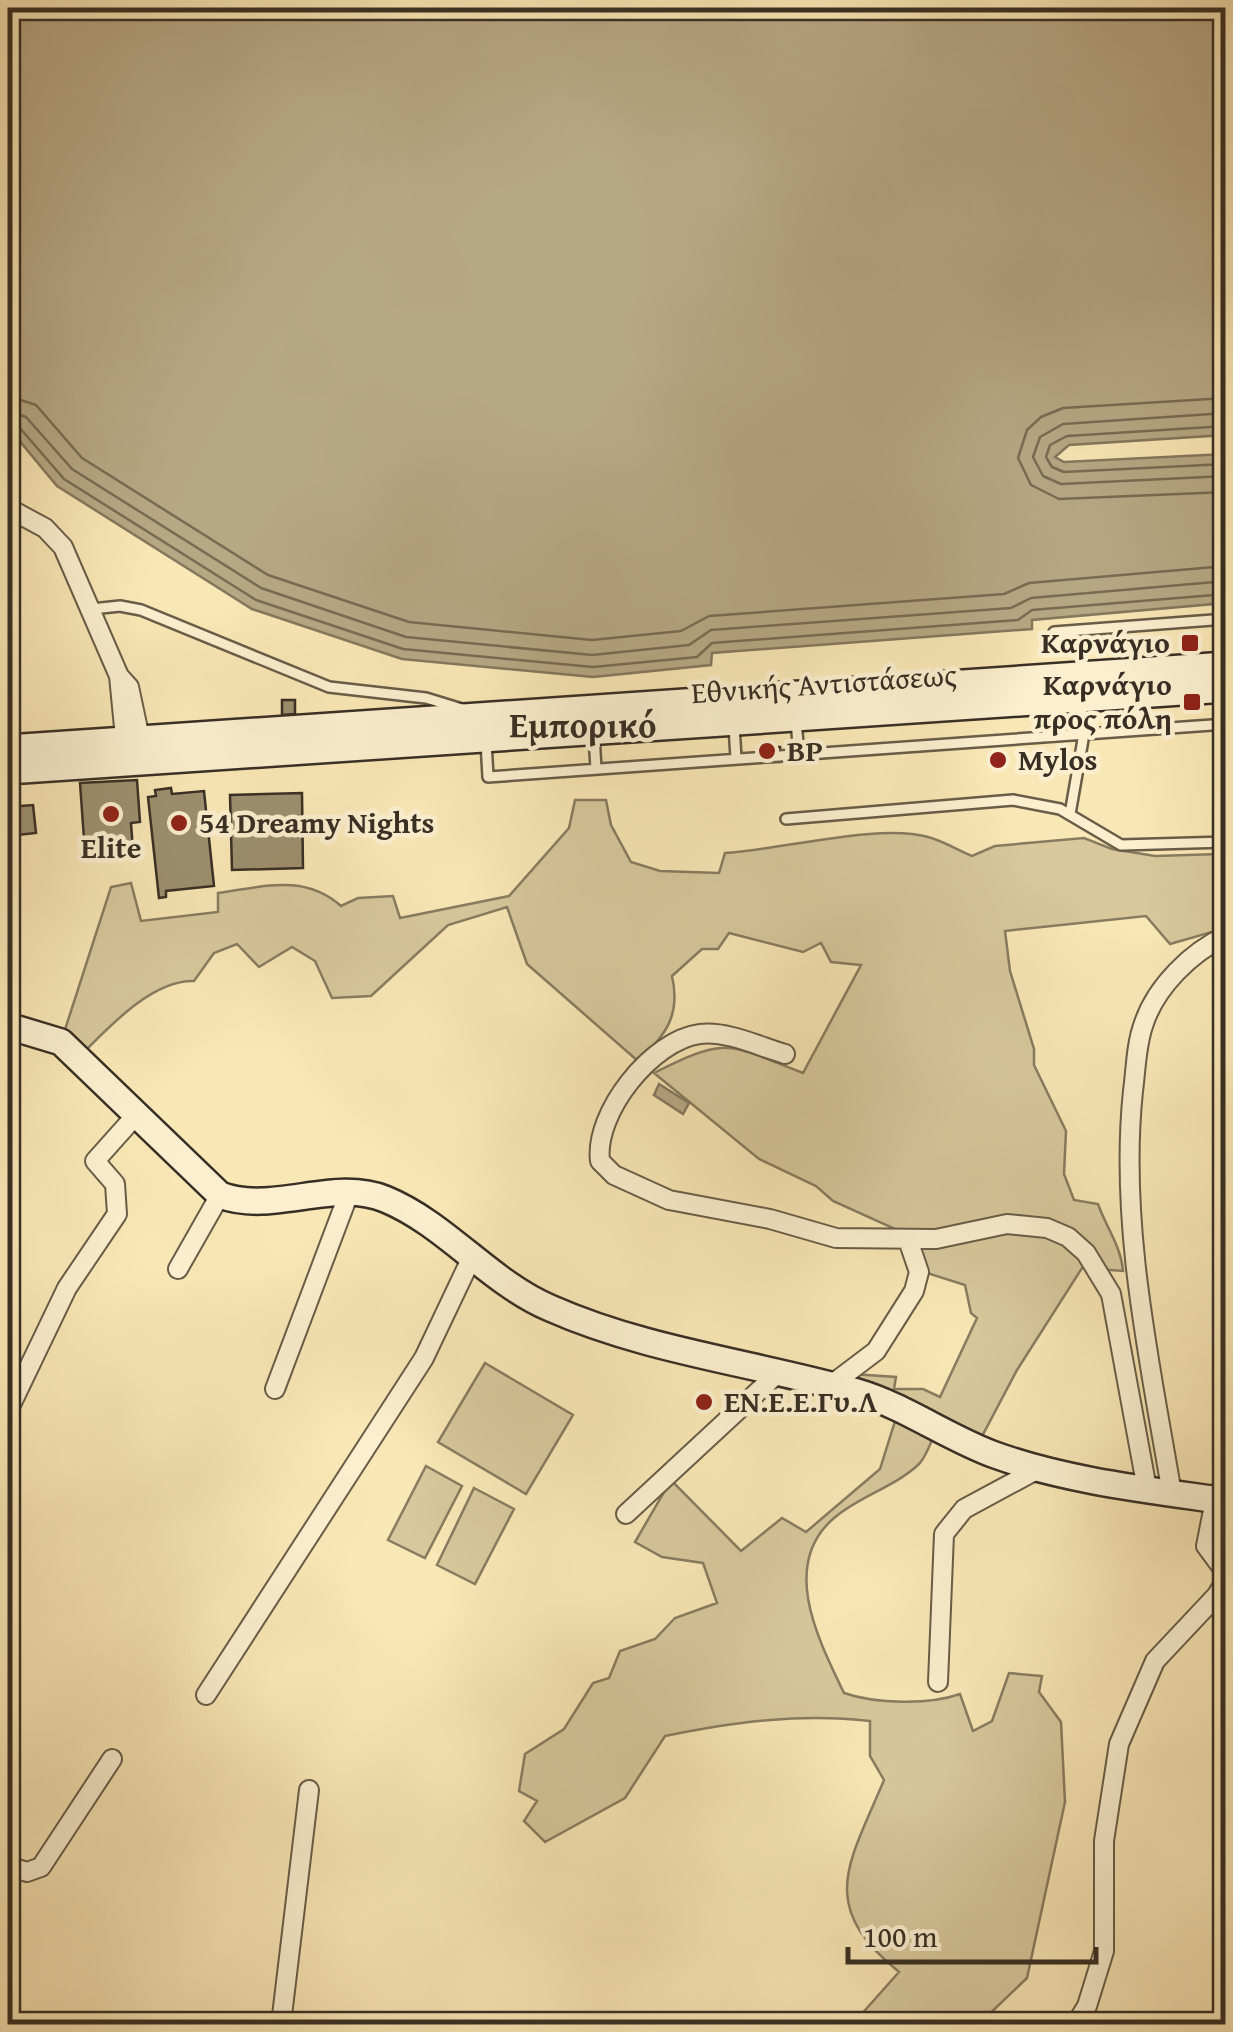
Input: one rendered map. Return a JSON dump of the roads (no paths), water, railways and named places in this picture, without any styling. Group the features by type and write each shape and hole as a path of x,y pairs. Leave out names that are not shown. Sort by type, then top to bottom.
{"main road":[{"name":"Εθνικής Αντιστάσεως","path":"8,771 134,752 484,728 1226,665"},
{"name":"Εθνικής Αντιστάσεως","path":"484,728 594,732 1226,688"},
{"name":"Εθνικής Αντιστάσεως","path":"8,748 134,752"},
{"path":"8,1026 60,1042 220,1195 249,1201 349,1194 386,1200 518,1292 580,1320 649,1342 863,1394 993,1454 1040,1468 1220,1501"}],"street":[{"path":"8,508 59,542 119,676 134,752"},
{"path":"1160,1491 1130,1192 1131,1114 1145,1020 1180,969 1226,936"},
{"path":"784,1054 711,1034 670,1044 628,1084 600,1146 600,1161 614,1175 670,1200 770,1219 836,1238 936,1239 1007,1224 1047,1228 1068,1237 1101,1274 1118,1318 1160,1491"},
{"path":"8,1411 67,1288 117,1214 115,1184 95,1161 137,1114"},
{"path":"275,1389 349,1194"},
{"path":"178,1269 220,1195"},
{"path":"831,1385 876,1351 914,1291 919,1272 908,1240"},
{"path":"206,1695 424,1358 472,1259"},
{"path":"626,1514 779,1372"},
{"path":"938,1682 944,1534 964,1509 1040,1468"},
{"path":"1076,2024 1087,2006 1104,1951 1104,1840 1120,1744 1155,1661 1217,1595 1226,1576 1206,1546 1220,1501"},
{"path":"8,1866 28,1872 40,1868 112,1759"},
{"path":"281,2024 309,1790"}],"lane":[{"path":"92,609 136,609 329,687 426,698 484,728 488,778 1226,724"},
{"path":"1054,632 1226,619"},
{"path":"1070,814 1084,734 1081,698"},
{"path":"796,718 799,754"},
{"path":"734,722 736,759"},
{"path":"594,732 596,770"},
{"path":"786,818 1012,800 1070,814 1121,845 1226,842"}],"water":[{"path":"8,8 1225,8 1225,435 1069,445 1055,457 1064,462 1225,454 1225,603 1032,620 1032,629 712,653 711,665 593,677 402,659 252,609 57,486 8,427"},
{"path":"659,1084 689,1103 683,1114 654,1095"}],"place":[{"name":"Καρνάγιο","path":"1190,643"},
{"name":"Καρνάγιο προς πόλη","path":"1192,702"},
{"name":"BP","path":"767,751"},
{"name":"Mylos","path":"998,760"},
{"name":"Elite","path":"111,814"},
{"name":"54 Dreamy Nights","path":"179,823"},
{"name":"ΕΝ.Ε.Ε.Γυ.Λ","path":"704,1402"}],"district":[{"name":"Εμπορικό","path":"583,725"}]}
